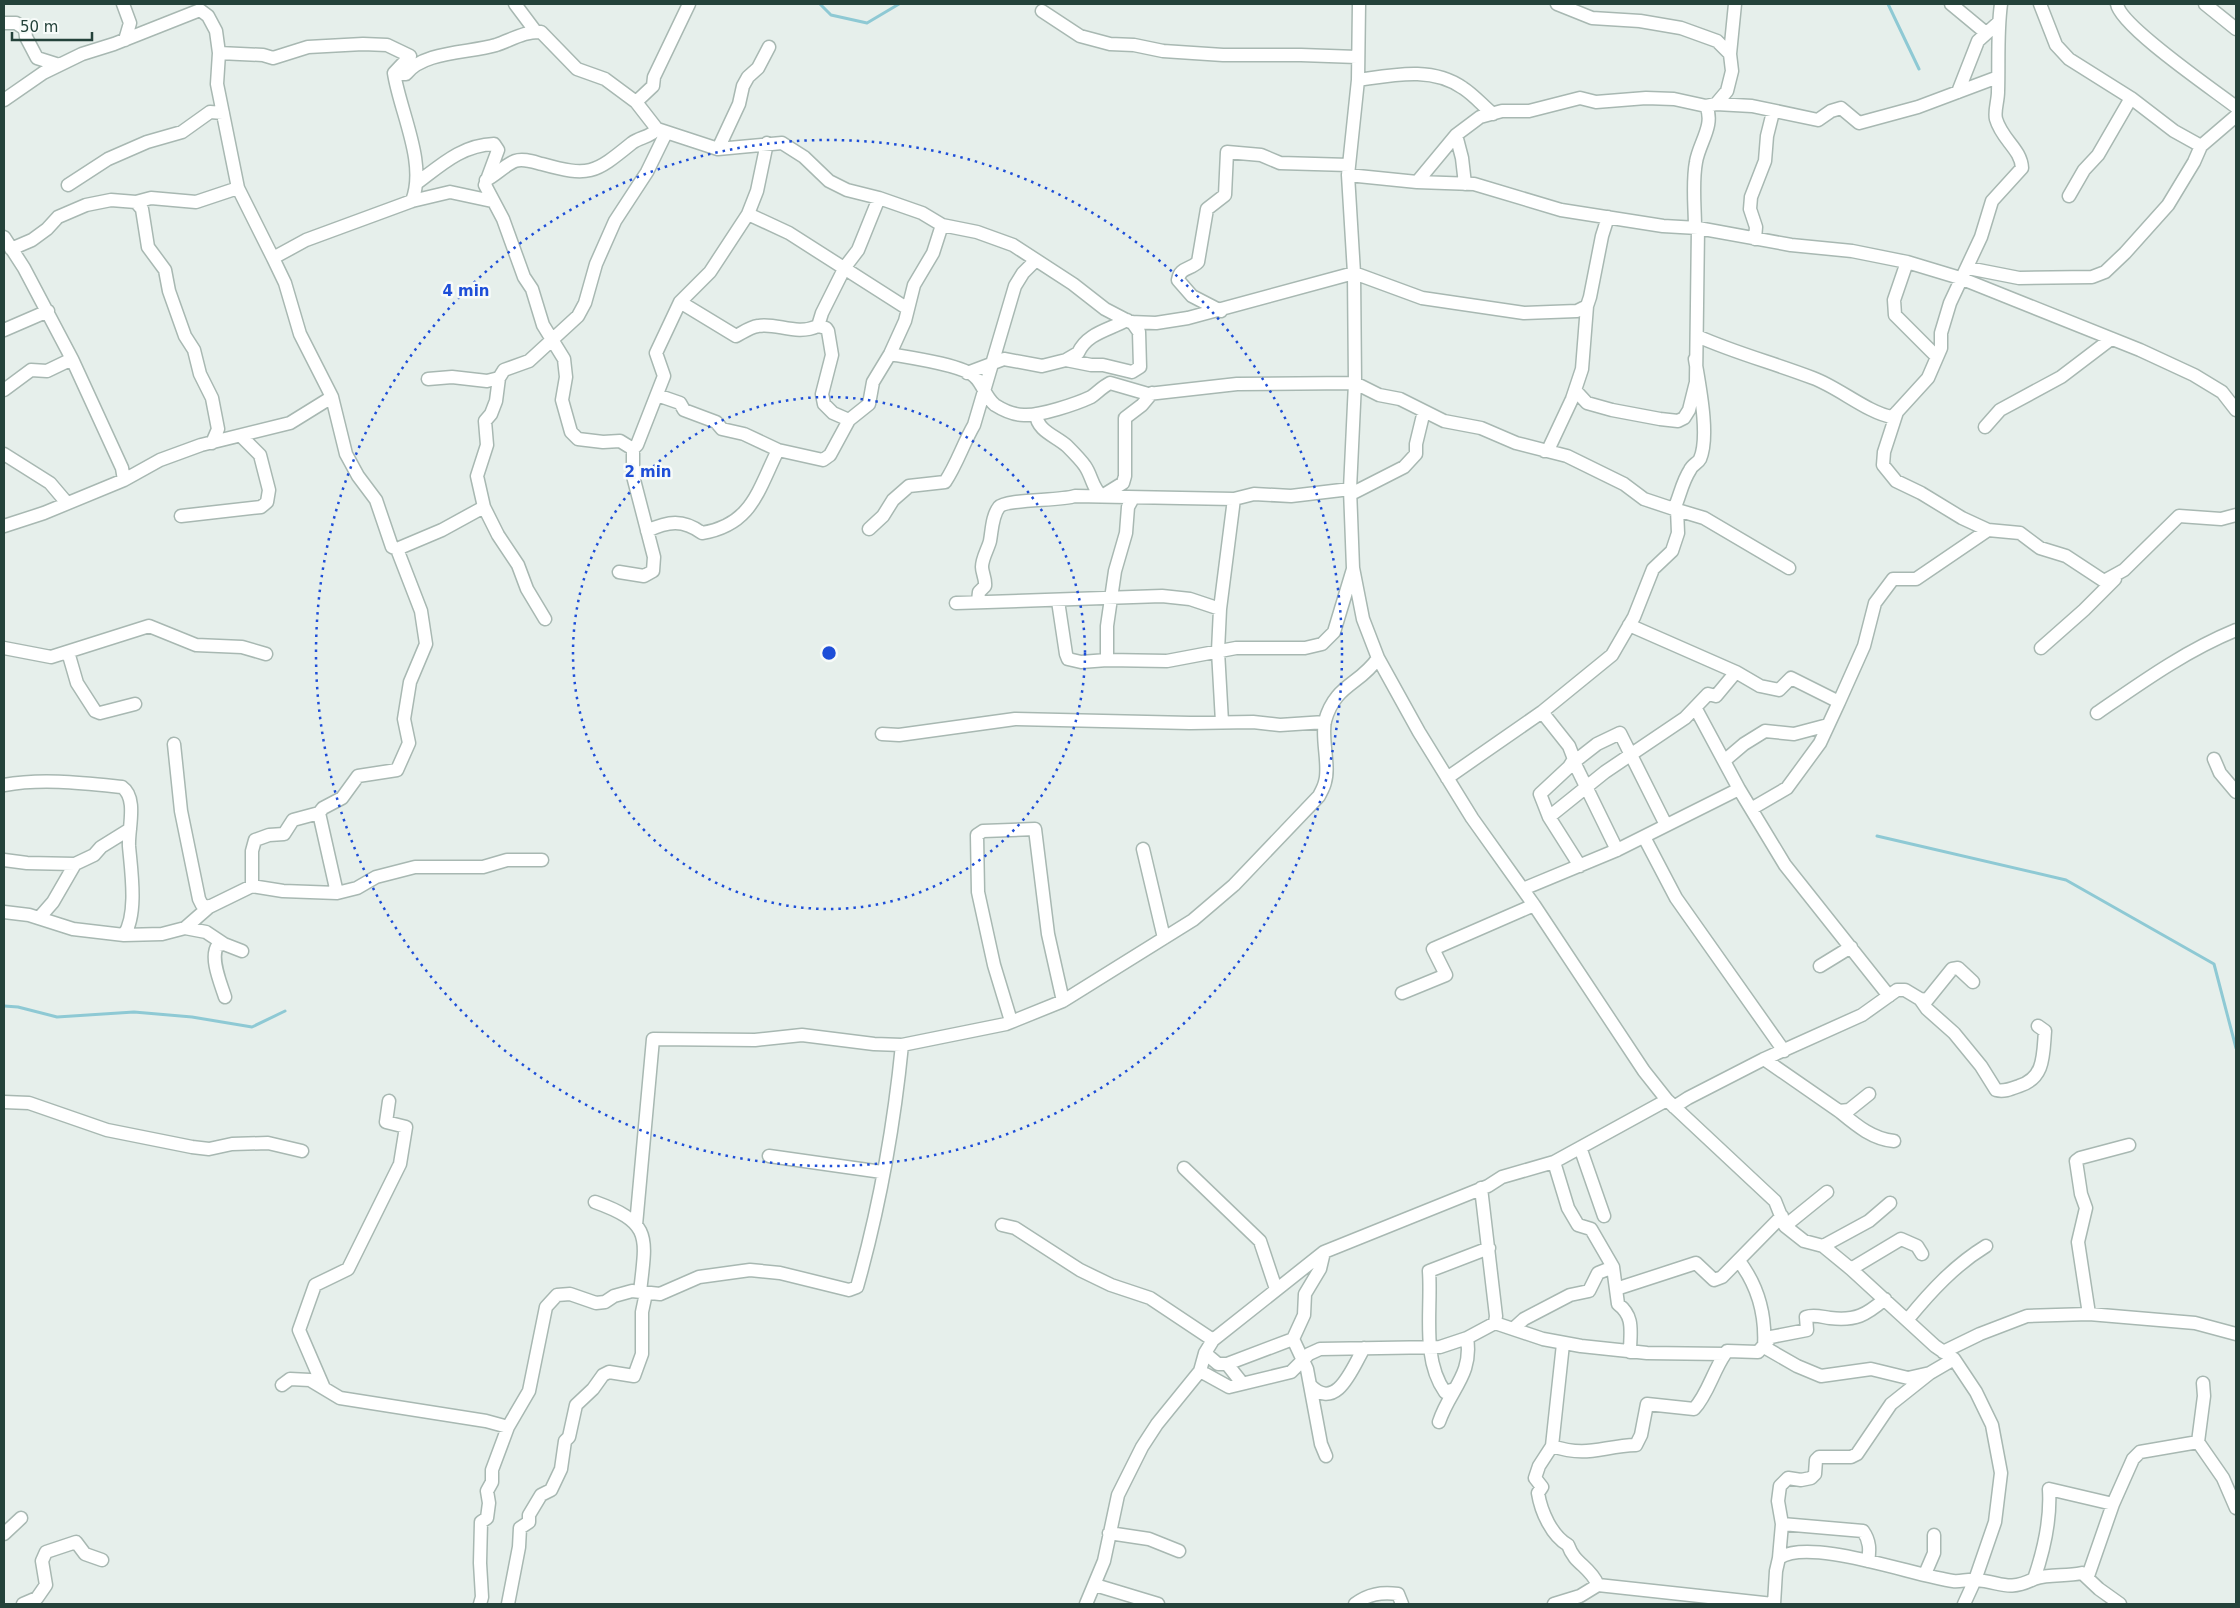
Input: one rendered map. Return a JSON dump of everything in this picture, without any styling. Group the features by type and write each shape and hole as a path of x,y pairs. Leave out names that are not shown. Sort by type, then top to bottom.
{"street":[{"path":"124,4 130,22 125,40"},
{"path":"516,4 536,32"},
{"path":"636,102 653,86 658,68 689,4"},
{"path":"1359,4 1358,80 1348,170 1354,273 1355,383 1350,492 1353,568 1363,619 1378,658 1447,778 1644,1071 1670,1104 1774,1201 1784,1221 1804,1241 1823,1246 1852,1269 1949,1356 1976,1392 1992,1425 2001,1473 1995,1522 1975,1580 1964,1604"},
{"path":"1557,4 1592,18 1640,21 1681,28 1717,41 1730,54"},
{"path":"1575,390 1587,403 1660,419 1678,421 1689,410 1696,382 1696,161 1708,124 1711,105 1728,91 1732,71 1730,54 1735,4"},
{"path":"1951,4 1986,33"},
{"path":"1697,336 1727,350 1814,378 1879,413 1892,417 1897,412 1928,378 1941,348 1941,333 1964,273 1981,237 1992,201 2022,168 2021,158 2002,135 1995,116 2001,4"},
{"path":"2040,4 2056,45 2068,59 2131,98 2174,131 2201,146"},
{"path":"2118,4 2118,11 2135,30 2236,107"},
{"path":"2205,4 2236,29"},
{"path":"4,100 43,74 82,54 125,40 198,7 208,16 216,30 219,53 217,84 238,188 285,283 300,334 332,397 346,454 358,476 376,500 392,547 397,549 420,611 426,644 410,682 404,719 409,743 397,770 358,776 342,798 323,808 319,814 293,820 284,834 269,835 255,840 251,858 252,886"},
{"path":"1042,11 1080,36 1110,44 1134,45 1163,51 1223,55 1357,57"},
{"path":"1958,92 1978,41 1999,22"},
{"path":"6,23 16,23 26,29 26,37 37,58 59,65"},
{"path":"394,73 406,74 412,66 430,59 495,45 531,32 541,32 569,63 577,69 605,79 636,102 662,131 718,150 782,142 793,148 829,181 846,190 879,198 922,214 942,225 977,232 1014,245 1035,261 1073,284 1105,309 1129,321 1140,332 1140,367 1132,372 1103,365 1091,365 1066,360"},
{"path":"219,53 263,55 273,58 308,48 363,44 387,45 410,56 394,73"},
{"path":"718,150 739,104 743,86 748,77 758,68 769,47"},
{"path":"394,73 416,162 416,183 412,200"},
{"path":"1358,80 1424,73 1452,81 1465,89 1493,114"},
{"path":"1417,182 1456,135 1480,117 1529,111 1580,98 1596,102 1646,98 1674,99 1711,105 1752,106 1773,112 1818,120 1831,111 1841,108 1859,124 1998,78"},
{"path":"2069,196 2084,170 2098,155 2131,98"},
{"path":"68,185 108,159 147,142 182,132 210,112 223,113"},
{"path":"1755,239 1756,227 1750,209 1751,197 1765,161 1767,136 1773,112"},
{"path":"1221,311 1192,296 1178,280 1178,275 1185,268 1194,266 1198,262 1203,243 1207,209 1225,195 1227,152 1261,155 1280,163 1348,170 1417,182 1474,184 1561,210 1696,228 1755,239 1852,251 1964,273 2019,278 2092,277 2105,272 2125,253 2168,205 2194,162 2201,146 2236,116"},
{"path":"486,180 516,160 531,161 568,172 590,172 613,159 638,139 662,131"},
{"path":"545,618 527,589 518,565 498,535 484,507 477,476 487,445 484,421 496,401 499,378 504,370 529,361 573,323 586,303 596,264 615,221 648,172 662,131"},
{"path":"1456,135 1462,158 1465,184"},
{"path":"633,449 638,445 664,376 656,353 680,302 710,272 748,214 757,191 768,143"},
{"path":"416,183 456,153 482,144 494,144 498,150 485,185 503,219 524,276 532,289 542,325 564,359 566,376 562,400 571,432 578,439 603,442 620,441 633,449"},
{"path":"416,162 432,168 438,167"},
{"path":"11,249 32,240 47,229 58,217 86,205 111,200 136,202 151,198 196,202 238,188"},
{"path":"272,258 306,240 412,200 450,192 492,201"},
{"path":"818,326 822,313 845,267 858,250 879,198"},
{"path":"136,202 142,209 148,247 166,270 169,291 185,336 194,350 200,374 212,398 218,429 212,442"},
{"path":"748,214 789,233 908,309"},
{"path":"1544,451 1548,448 1575,390 1582,368 1587,306 1608,217"},
{"path":"657,395 680,403 684,410 716,422 722,428 744,434 778,450 823,460 830,455 849,420 869,404 873,382 890,354 908,309 914,285 933,253 942,225"},
{"path":"4,237 48,312 72,359 122,468 124,480"},
{"path":"869,528 883,516 893,500 909,486 945,482 956,466 966,439 974,426 990,364 1015,286 1023,273 1035,261"},
{"path":"1907,262 1894,300 1896,315 1937,357"},
{"path":"967,373 1004,359 1014,359 1042,366 1066,360 1078,353 1081,345 1090,337 1129,321 1156,323 1221,311 1354,273 1422,298 1524,313 1577,311 1587,306"},
{"path":"1964,273 2194,374 2222,392 2236,410"},
{"path":"680,302 736,336 758,325 789,330 812,329 818,326 826,328 832,355 822,394 824,404 833,413 849,420"},
{"path":"4,330 48,312"},
{"path":"542,325 554,331 563,330"},
{"path":"1985,427 2000,410 2061,377 2111,339"},
{"path":"890,354 930,362 975,376 983,392 994,404 1023,415 1036,414 1092,396 1104,386 1114,384"},
{"path":"4,390 31,370 47,371 72,359"},
{"path":"1447,778 1542,712 1612,655 1629,625 1654,569 1672,550 1678,533 1676,509 1682,484 1691,467 1700,460 1703,448 1703,410 1695,360"},
{"path":"1091,365 1102,370 1114,384 1141,394 1237,384 1355,383 1379,395 1400,399 1444,421 1481,428 1516,443 1567,456 1624,484 1644,499 1704,518 1788,568"},
{"path":"428,379 452,377 487,381 499,378"},
{"path":"1102,496 1123,483 1125,476 1125,418 1142,406 1152,393"},
{"path":"4,526 124,480 160,460 212,442 290,423 332,397"},
{"path":"978,601 979,592 986,586 986,578 982,568 990,541 990,529 999,507 1008,502 1102,496 1234,499 1254,494 1292,496 1350,492 1404,467 1416,454 1416,444 1424,411"},
{"path":"1897,412 1884,452 1883,465 1888,474 1896,481 1921,492 1954,514 1988,530 2020,533 2040,548 2066,556 2104,580 2124,570"},
{"path":"1036,414 1036,420 1047,434 1060,439 1084,465 1095,491 1102,496"},
{"path":"181,516 261,507 267,502 268,490 260,455 241,436"},
{"path":"619,572 644,576 653,571 654,557 633,476 633,449"},
{"path":"647,531 665,522 675,522 692,525 702,533 717,531 736,522 747,512 778,450"},
{"path":"4,454 50,484 67,503"},
{"path":"1107,660 1107,626 1115,571 1126,533 1128,507 1133,498"},
{"path":"1222,722 1218,652 1220,609 1234,499"},
{"path":"397,549 442,530 484,507"},
{"path":"2041,648 2084,610 2179,516 2221,519 2236,515"},
{"path":"1751,808 1787,788 1820,742 1864,646 1875,603 1894,579 1916,580 1988,530"},
{"path":"1058,601 1068,659 1081,662 1107,660 1168,661 1236,648 1305,648 1322,644 1334,632 1353,568"},
{"path":"956,603 1162,596 1190,600 1220,609"},
{"path":"1629,625 1736,672 1760,686 1779,690 1791,678 1838,702"},
{"path":"4,648 51,657 148,626 196,645 242,647 266,654"},
{"path":"2097,713 2160,669 2204,643 2236,630"},
{"path":"68,652 77,682 95,711 100,713 135,704"},
{"path":"636,1224 653,1040 755,1040 802,1035 874,1044 902,1045 954,1036 1011,1021 1063,1001 1193,920 1234,885 1319,796 1326,782 1325,722 1337,694 1371,669 1378,658"},
{"path":"1549,817 1630,754 1696,709 1708,694 1716,696 1736,672"},
{"path":"1696,709 1739,789 1785,865 1889,996"},
{"path":"1542,712 1570,746 1574,762 1618,850"},
{"path":"882,734 908,734 1016,719 1280,724 1325,722"},
{"path":"1724,761 1744,744 1765,731 1794,734 1828,725"},
{"path":"1580,866 1549,817 1540,794 1574,762 1597,744 1620,733 1666,825"},
{"path":"174,744 181,811 200,899 202,905 209,907"},
{"path":"2214,759 2220,774 2236,792"},
{"path":"4,785 18,782 72,782 122,787 127,791 131,804 129,846 134,880 129,928 124,935"},
{"path":"1523,889 1618,850 1739,789"},
{"path":"319,814 330,865 337,884 337,893"},
{"path":"4,860 27,863 75,864 94,855 101,847 130,828"},
{"path":"1011,1021 994,965 978,892 977,835 984,831 1035,829 1048,934 1063,1001"},
{"path":"1644,837 1676,898 1784,1051"},
{"path":"1143,849 1164,938"},
{"path":"185,928 209,907 252,886 283,891 337,893 357,888 376,877 415,867 483,868 506,860 542,860"},
{"path":"39,918 53,902 75,864"},
{"path":"1402,993 1446,975 1433,949 1534,905"},
{"path":"4,912 39,918 73,929 124,935 162,934 185,928 206,932 224,944 242,951"},
{"path":"224,944 218,945 215,949 225,997"},
{"path":"1820,966 1851,947"},
{"path":"1086,1604 1104,1561 1118,1495 1142,1447 1157,1424 1200,1371 1205,1353 1212,1340 1324,1252 1481,1188 1502,1177 1554,1162 1581,1150 1670,1104 1688,1098 1764,1060 1862,1016 1897,990 1905,990 1920,999 1927,1000 1952,968 1958,968 1973,982"},
{"path":"1920,999 1927,1009 1954,1033 1981,1066 1996,1090 2032,1082 2036,1077 2042,1059 2045,1032 2038,1026"},
{"path":"480,1604 482,1596 480,1563 482,1522 487,1518 489,1503 487,1491 492,1482 492,1470 508,1427 529,1391 546,1307 558,1295 570,1294 596,1303 605,1302 614,1296 632,1291 660,1294 683,1286 699,1277 750,1270 780,1273 849,1290 857,1287 867,1251 897,1097 902,1045"},
{"path":"1764,1060 1839,1111 1859,1128 1881,1140 1894,1141"},
{"path":"1839,1111 1849,1110 1869,1094"},
{"path":"324,1388 299,1330 315,1285 348,1269 400,1164 406,1127 386,1122 389,1101"},
{"path":"4,1102 29,1102 106,1130 209,1149 232,1144 268,1143 302,1151"},
{"path":"2089,1314 2078,1242 2086,1208 2081,1194 2076,1161 2080,1158 2129,1145"},
{"path":"1581,1150 1604,1216"},
{"path":"769,1156 882,1172"},
{"path":"1554,1162 1568,1208 1578,1225 1591,1229 1613,1267 1618,1304 1627,1311 1631,1322 1630,1352"},
{"path":"1184,1168 1260,1241 1276,1289"},
{"path":"1481,1188 1489,1248 1496,1316 1495,1324"},
{"path":"1616,1289 1696,1263 1714,1280 1722,1277 1784,1221 1827,1192"},
{"path":"508,1604 519,1547 520,1528 529,1522 529,1515 536,1502 541,1495 551,1490 561,1469 565,1441 569,1437 576,1405 593,1389 603,1375 609,1372 634,1376 642,1354 645,1244 640,1227 615,1209 595,1202"},
{"path":"1823,1246 1869,1220 1890,1202"},
{"path":"1002,1225 1015,1228 1080,1270 1110,1285 1150,1298 1212,1340"},
{"path":"1852,1269 1901,1240 1917,1246 1922,1254"},
{"path":"1908,1319 1933,1289 1969,1256 1986,1246"},
{"path":"1455,1390 1445,1392 1440,1385 1430,1347 1429,1271 1489,1248"},
{"path":"1205,1353 1218,1364 1227,1364 1293,1339 1304,1315 1305,1294 1320,1269 1324,1252"},
{"path":"1739,1261 1750,1275 1761,1303 1764,1347"},
{"path":"1513,1329 1524,1320 1570,1295 1589,1291 1598,1273 1613,1267"},
{"path":"1552,1446 1571,1452 1599,1451 1636,1445 1641,1435 1647,1404 1694,1409 1700,1402 1716,1366 1727,1351 1758,1352 1772,1337 1806,1330 1806,1318 1810,1316 1837,1319 1865,1316 1885,1300"},
{"path":"1554,1604 1581,1600 1598,1585 1774,1604 1782,1524 1778,1501 1780,1486 1788,1478 1810,1478 1815,1474 1816,1460 1819,1457 1851,1457 1857,1454 1891,1404 1949,1356 1980,1334 2027,1316 2089,1314 2195,1323 2236,1334"},
{"path":"1200,1371 1230,1386 1291,1372 1305,1365 1309,1354 1324,1349 1430,1347 1466,1338 1495,1324 1563,1344 1630,1352 1725,1354"},
{"path":"1440,1422 1449,1397 1460,1384 1470,1355 1466,1338"},
{"path":"1293,1339 1305,1365 1321,1444 1326,1456"},
{"path":"1563,1344 1552,1446 1539,1466 1535,1478 1542,1487 1538,1493 1545,1518 1563,1543 1568,1545 1572,1556 1591,1571 1598,1585"},
{"path":"1764,1347 1797,1366 1821,1376 1871,1369 1908,1378 1930,1373"},
{"path":"1310,1384 1321,1393 1326,1393 1344,1385 1364,1348"},
{"path":"1227,1364 1242,1383"},
{"path":"282,1385 290,1379 310,1380 340,1398 358,1403 486,1421 508,1427"},
{"path":"2203,1383 2204,1396 2198,1442 2223,1478 2236,1508"},
{"path":"2088,1576 2113,1504 2132,1459 2140,1452 2198,1442"},
{"path":"2034,1579 2042,1554 2050,1503 2049,1488 2113,1504"},
{"path":"4,1534 22,1518"},
{"path":"1782,1524 1863,1531 1869,1544 1868,1561"},
{"path":"1109,1533 1149,1539 1179,1551"},
{"path":"1925,1574 1934,1553 1934,1535"},
{"path":"23,1604 37,1598 46,1585 42,1561 46,1552 76,1542 85,1554 102,1560"},
{"path":"1779,1558 1785,1554 1811,1550 1868,1561 1954,1582 1975,1580 1997,1585 2019,1586 2048,1574 2064,1576 2082,1573 2088,1576 2098,1589 2120,1604"},
{"path":"1095,1585 1158,1604"},
{"path":"1355,1604 1368,1595 1390,1593 1398,1594 1402,1604"}],"waterway":[{"path":"820,4 831,15 867,23 899,4"},
{"path":"1888,4 1919,69"},
{"path":"1877,836 2066,880 2214,964 2236,1048"},
{"path":"4,1006 18,1007 57,1017 134,1012 192,1017 252,1027 285,1011"}]}
